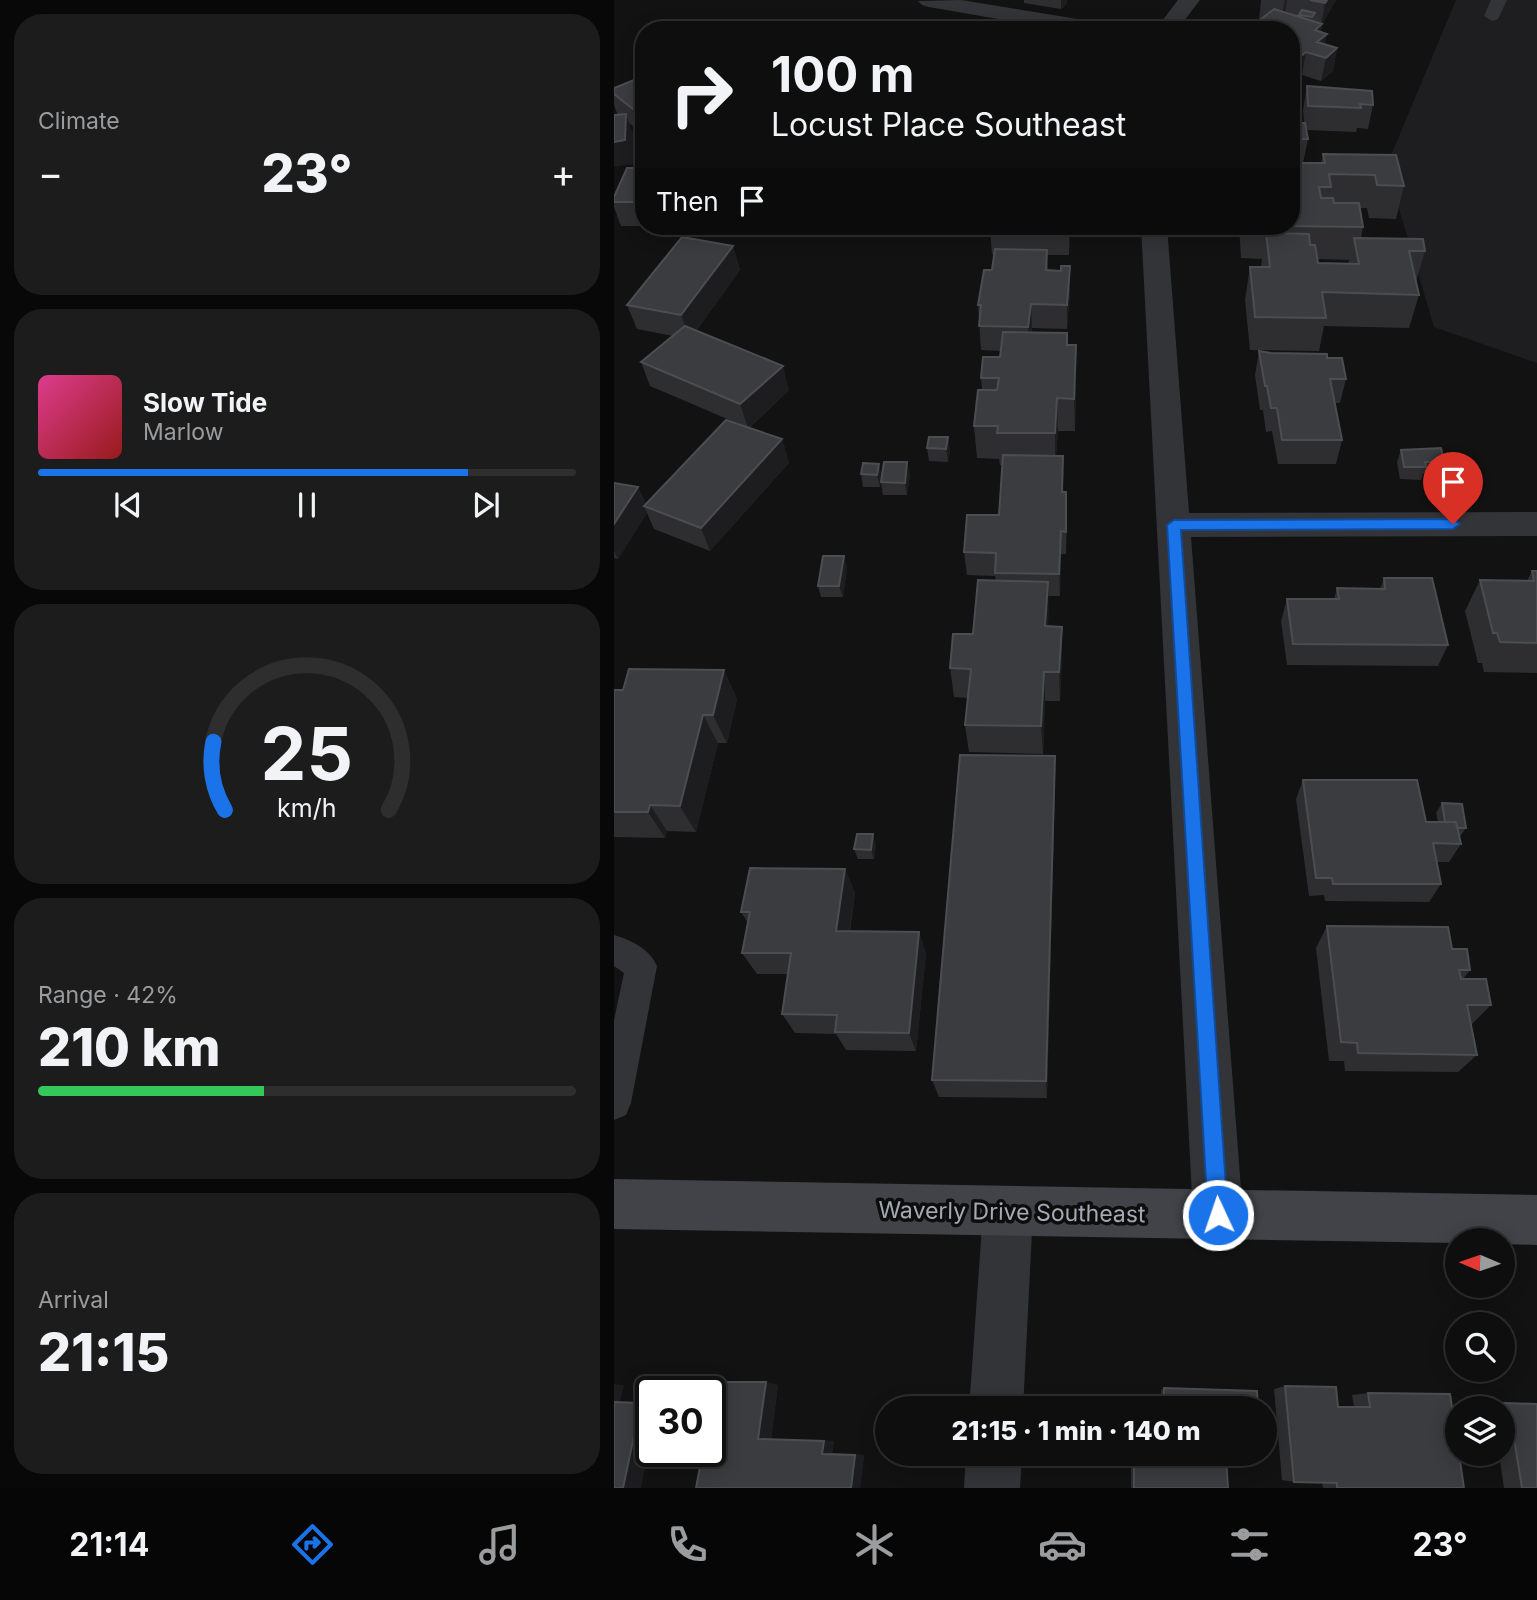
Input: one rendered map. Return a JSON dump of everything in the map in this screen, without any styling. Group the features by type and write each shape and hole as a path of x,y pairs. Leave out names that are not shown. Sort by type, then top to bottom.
{"main road":[{"name":"Waverly Drive Southeast","path":"614,1204 1537,1220"}],"street":[{"path":"1173,21 1189,0"},
{"path":"930,1 1049,21"},
{"path":"1155,235 1218,1215"},
{"path":"1174,525 1537,524"},
{"path":"997,1396 1008,1212"},
{"path":"992,1488 993,1466"}],"lane":[{"path":"1492,16 1499,0"},
{"path":"614,950 641,966 614,1102"}],"shaded area":[{"path":"1456,0 1537,0 1537,363 1434,327 1392,185 1379,184"}],"building":[{"path":"1274,9 1322,24 1315,30 1327,34 1317,42 1337,48 1326,58 1306,52 1300,57 1300,21 1259,21"},
{"path":"1302,10 1315,13 1312,17 1299,15"},
{"path":"635,80 635,108 614,94 614,88"},
{"path":"1307,86 1372,91 1373,105 1360,104 1361,108 1308,106"},
{"path":"626,114 625,140 614,142 614,115"},
{"path":"1300,123 1305,123 1308,139 1300,139"},
{"path":"1323,154 1396,155 1404,186 1377,185 1375,175 1329,174 1331,187 1319,187 1321,198 1333,198 1334,203 1359,203 1363,227 1300,226 1300,163 1325,163"},
{"path":"627,168 635,168 635,202 614,202"},
{"path":"1309,234 1310,245 1315,245 1318,263 1359,264 1354,238 1423,239 1425,251 1409,251 1419,295 1322,292 1326,318 1255,317 1250,267 1270,267 1266,235"},
{"path":"682,237 733,246 681,315 627,305"},
{"path":"995,249 1047,250 1046,270 1061,271 1061,266 1070,266 1067,305 1031,304 1028,327 979,326 981,305 978,305 984,270 992,270"},
{"path":"685,326 783,366 740,404 641,362"},
{"path":"1003,332 1067,333 1067,345 1076,345 1074,399 1057,398 1055,433 997,433 998,426 974,426 978,390 997,390 999,378 981,378 983,357 1000,357"},
{"path":"1259,351 1327,354 1327,358 1342,358 1346,379 1330,379 1342,440 1282,440 1277,408 1271,408"},
{"path":"726,420 782,439 701,528 644,506"},
{"path":"929,437 948,437 946,449 927,448"},
{"path":"1441,448 1444,462 1425,462 1426,467 1404,467 1401,450"},
{"path":"1003,455 1063,456 1062,492 1066,492 1066,532 1061,531 1059,574 995,573 996,553 964,552 967,515 999,515"},
{"path":"884,462 907,462 905,483 881,482"},
{"path":"863,463 879,464 877,475 861,474"},
{"path":"614,483 638,487 614,524"},
{"path":"823,556 844,556 839,586 818,586"},
{"path":"1532,571 1537,571 1537,643 1500,642 1497,633 1493,633 1480,580 1534,581"},
{"path":"1384,578 1432,578 1448,645 1293,644 1287,599 1339,599 1337,588 1385,589"},
{"path":"978,580 1048,582 1045,626 1062,627 1059,672 1044,672 1041,726 965,725 971,669 950,668 953,634 973,634"},
{"path":"629,669 724,670 713,715 703,715 680,806 650,805 648,812 614,812 614,690 623,690"},
{"path":"960,755 1055,756 1046,1081 932,1080"},
{"path":"1303,780 1417,780 1426,822 1456,822 1461,844 1433,843 1441,884 1333,884 1332,878 1316,878"},
{"path":"1442,803 1462,804 1466,828 1457,828 1456,822 1445,822"},
{"path":"857,834 873,834 871,850 854,849"},
{"path":"750,868 845,869 836,931 919,932 909,1033 835,1032 837,1015 782,1014 791,953 742,953 750,912 741,912"},
{"path":"1327,926 1448,927 1452,949 1467,949 1470,970 1459,970 1461,979 1486,979 1491,1005 1467,1005 1477,1055 1358,1053 1357,1043 1341,1042"},
{"path":"726,1382 766,1382 758,1439 824,1441 822,1454 855,1455 851,1488 696,1488 700,1467 726,1467"},
{"path":"1285,1386 1336,1387 1338,1407 1370,1407 1368,1393 1450,1394 1445,1396 1445,1466 1461,1466 1464,1488 1337,1488 1337,1483 1294,1482"},
{"path":"1164,1388 1257,1391 1257,1396 1164,1396"},
{"path":"614,1402 635,1403 635,1431 623,1488 614,1488"},
{"path":"1515,1403 1537,1404 1537,1488 1522,1488 1515,1445"},
{"path":"1134,1466 1227,1466 1228,1488 1134,1488"}],"route":[{"path":"1218,1215 1174,525 1453,524"}]}
